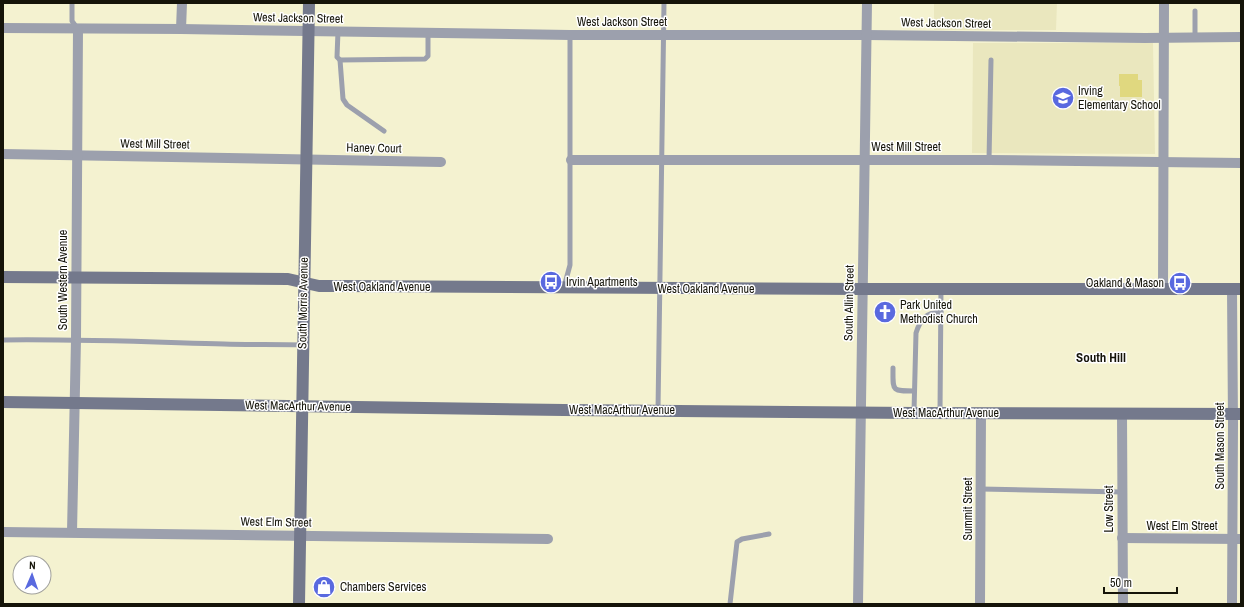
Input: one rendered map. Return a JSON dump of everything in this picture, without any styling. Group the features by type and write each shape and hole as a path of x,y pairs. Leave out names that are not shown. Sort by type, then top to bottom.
{"main road":[{"name":"South Morris Avenue","path":"299,604 308,3"},
{"name":"West Oakland Avenue","path":"3,277 288,280 319,286 862,289 1236,289"},
{"name":"West MacArthur Avenue","path":"3,402 302,407 981,414 1237,414"}],"street":[{"path":"181,29 182,3"},
{"name":"South Allin Street","path":"858,604 867,3"},
{"path":"1163,289 1164,3"},
{"name":"West Jackson Street","path":"3,28 570,35 867,35 1164,38 1241,37"},
{"name":"South Western Avenue","path":"72,532 76,339 78,29"},
{"name":"West Mill Street","path":"3,154 306,160"},
{"name":"Haney Court","path":"306,160 441,162"},
{"name":"West Mill Street","path":"571,160 989,160 1241,163"},
{"name":"South Mason Street","path":"1232,604 1236,539 1236,289"},
{"name":"Summit Street","path":"980,604 981,414"},
{"name":"Low Street","path":"1122,414 1123,604"},
{"name":"West Elm Street","path":"3,532 548,539"},
{"name":"West Elm Street","path":"1122,538 1236,539"}],"lane":[{"path":"72,3 72,21 78,29"},
{"path":"658,410 664,3"},
{"path":"1195,11 1195,38"},
{"path":"338,32 337,57 340,60 343,99 347,105 384,131"},
{"path":"340,60 425,59 428,56 428,33"},
{"path":"564,288 570,265 570,35"},
{"path":"989,160 991,60"},
{"path":"940,413 941,289"},
{"path":"914,413 916,333 921,321 929,314 933,312 941,312"},
{"path":"3,340 76,339 130,342 148,341 303,345"},
{"path":"894,368 895,389 898,391 914,391"},
{"path":"981,489 1122,492"},
{"path":"730,604 736,542 742,539 769,534"}],"shaded area":[{"path":"934,3 1057,3 1056,30 934,30"},
{"name":"Irving Elementary School","path":"973,43 1153,43 1155,154 972,153"},
{"path":"1119,74 1138,74 1138,80 1142,80 1142,97 1120,97"}],"place":[{"name":"Irving Elementary School","path":"1063,98"},
{"name":"Irvin Apartments","path":"551,282"},
{"name":"Oakland & Mason","path":"1180,283"},
{"name":"Park United Methodist Church","path":"885,312"},
{"name":"Chambers Services","path":"324,587"}],"district":[{"name":"South Hill","path":"1101,357"}]}
